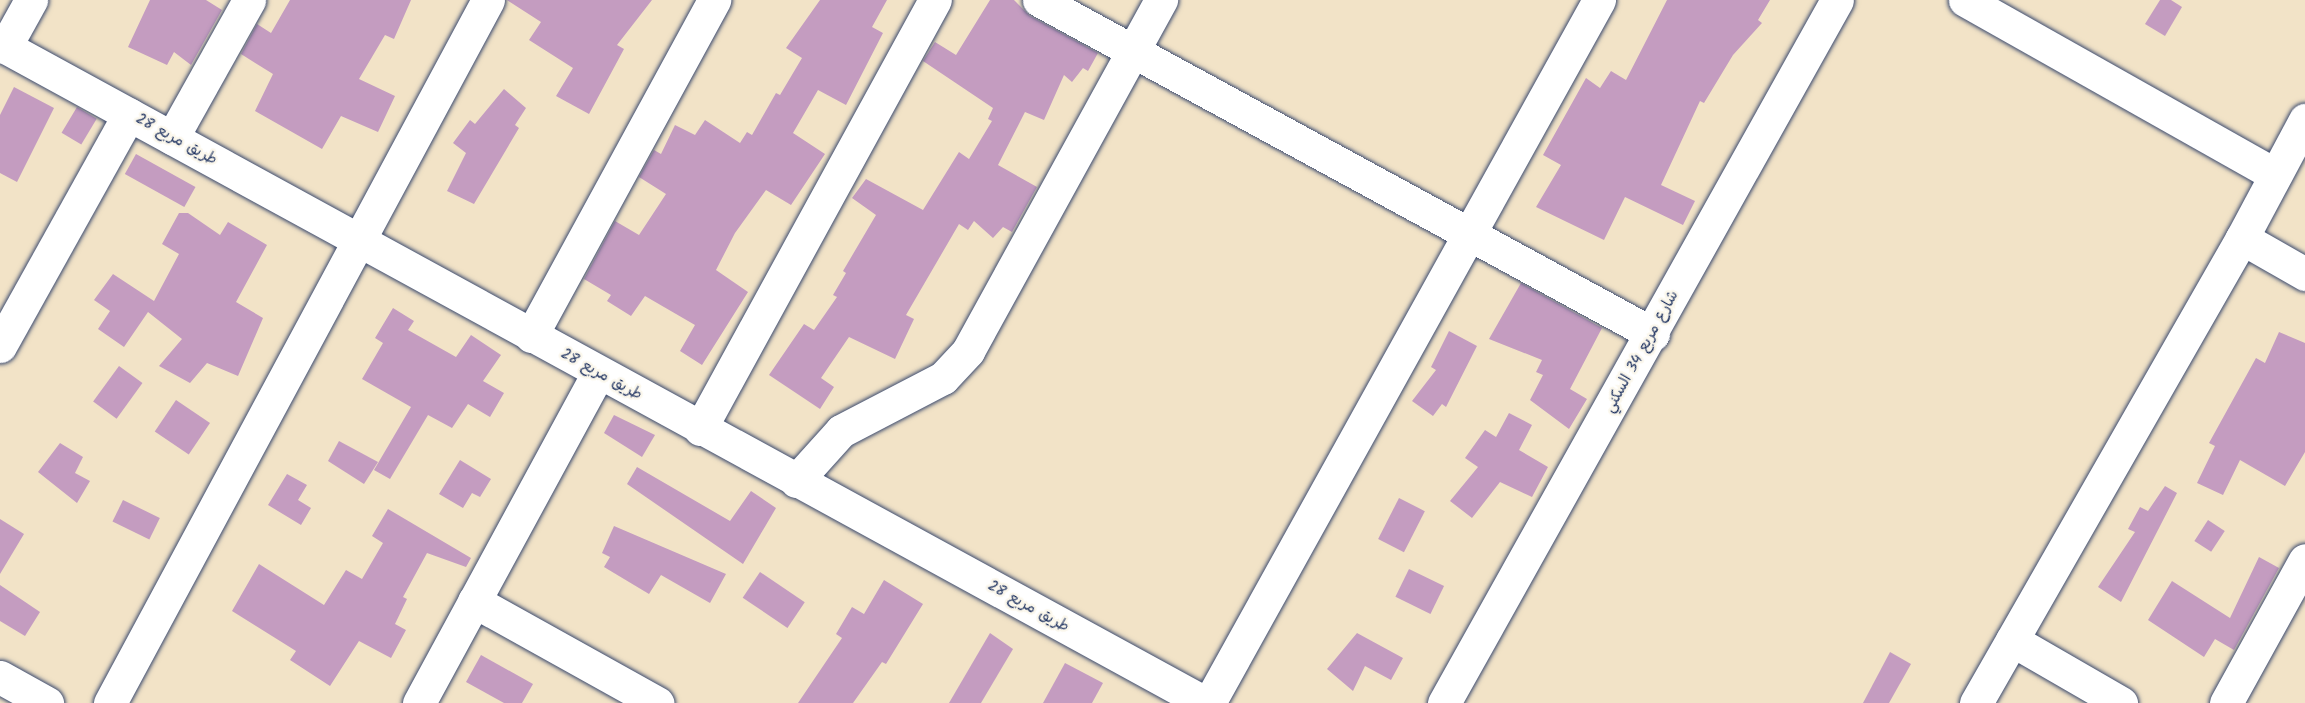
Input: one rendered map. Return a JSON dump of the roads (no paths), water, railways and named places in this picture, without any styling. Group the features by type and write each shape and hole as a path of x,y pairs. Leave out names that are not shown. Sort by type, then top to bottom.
{"street":[{"path":"3,46 31,0"},
{"path":"172,138 249,0"},
{"path":"110,703 488,0"},
{"path":"531,336 714,0"},
{"path":"700,429 935,0"},
{"path":"1039,0 1468,236 1653,334"},
{"path":"796,482 840,431 944,378 968,351 1161,0"},
{"path":"1207,703 1599,0"},
{"name":"شارع مربع 34 السكني","path":"1444,703 1653,334 1837,0"},
{"path":"1965,0 2274,175"},
{"name":"طريق مربع 28","path":"3,46 796,482 1165,694 1207,703"},
{"path":"0,346 129,114"},
{"path":"1976,703 2242,238 2305,120"},
{"path":"2242,238 2305,274"},
{"path":"419,703 598,374"},
{"path":"2226,703 2305,560"},
{"path":"474,601 657,703"},
{"path":"2012,640 2121,703"},
{"path":"0,677 47,703"}]}
